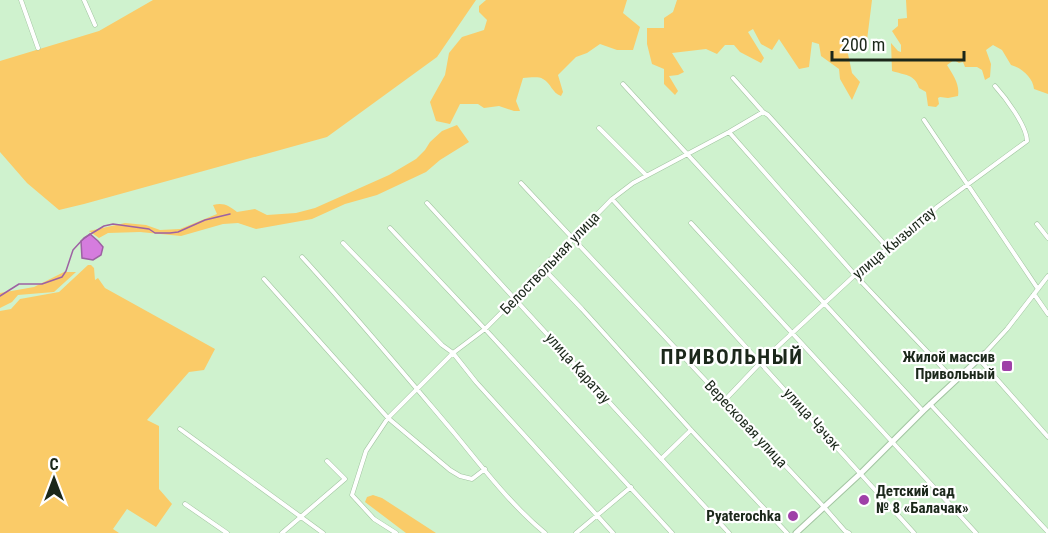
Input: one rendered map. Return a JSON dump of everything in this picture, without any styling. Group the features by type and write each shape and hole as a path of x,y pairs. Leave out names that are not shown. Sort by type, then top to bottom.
{"street":[{"path":"21,0 38,48"},
{"path":"84,0 95,26"},
{"path":"733,78 888,248"},
{"path":"623,84 923,411"},
{"name":"улица Кызылтау","path":"724,401 761,362 855,275 888,248 896,245 937,207 1028,141 1025,129 995,86"},
{"name":"Белоствольная улица","path":"396,533 374,519 352,495 366,451 388,418 453,353 485,329 542,267 612,200 646,175 763,112"},
{"path":"924,120 1038,289"},
{"path":"598,128 646,175"},
{"path":"729,132 855,275 955,381"},
{"name":"Вересковая улица","path":"521,183 849,533"},
{"name":"улица Чэчэк","path":"612,200 914,533"},
{"name":"улица Каратау","path":"427,203 729,533"},
{"path":"691,223 976,533"},
{"path":"1037,224 1048,238"},
{"path":"390,228 672,533"},
{"path":"343,243 442,345 453,353 476,382 613,533"},
{"path":"302,257 342,300 484,469 530,521 544,533"},
{"path":"542,267 788,533"},
{"path":"796,533 981,356 1007,329 1048,276"},
{"path":"264,279 388,418 460,476 472,479 484,469"},
{"path":"1034,294 1048,314"},
{"path":"981,356 1048,437"},
{"path":"930,404 1048,532"},
{"path":"180,429 322,533"},
{"path":"661,459 692,430"},
{"path":"282,533 345,479 327,461"},
{"path":"576,533 631,487"},
{"path":"185,504 226,533"}],"shaded area":[{"path":"153,0 476,0 437,57 327,137 59,210 27,183 0,152 0,61 99,31"},
{"path":"486,0 627,0 623,13 640,27 633,50 617,50 600,44 576,57 558,75 563,92 561,96 543,79 523,78 516,101 520,111 499,106 484,108 478,104 460,104 450,124 436,121 430,102 445,75 449,53 462,37 484,30 487,20 479,12 479,6"},
{"path":"677,0 872,0 866,48 847,49 852,73 860,82 852,100 840,79 839,69 821,56 819,44 812,42 809,67 799,69 779,39 772,50 761,44 753,29 748,32 764,58 761,63 740,52 734,45 725,45 717,54 706,49 672,53 684,72 669,76 678,91 675,95 664,84 664,69 652,64 647,44 647,28 664,28 664,18 673,12"},
{"path":"906,0 1048,0 1048,94 1034,89 1032,81 1026,74 1011,65 1002,50 993,45 986,50 991,64 990,77 985,80 982,70 977,67 965,67 963,62 959,63 954,60 947,65 957,84 958,96 940,97 936,107 928,106 926,92 919,88 915,80 892,71 891,43 901,52 901,45 892,31 898,26 898,19 907,18"},
{"path":"457,125 469,142 440,160 426,172 377,195 345,204 312,219 256,229 238,223 223,224 181,236 140,232 108,233 99,238 89,231 125,223 146,225 160,230 180,229 217,214 213,205 217,204 226,205 237,212 255,209 267,215 296,213 315,208 389,175 416,159 442,131"},
{"path":"90,234 103,247 101,255 93,260 82,258 81,241"},
{"path":"88,265 94,268 95,280 98,278 105,288 215,349 204,370 189,372 147,420 159,426 159,489 172,504 156,527 127,509 113,529 119,533 0,533 0,311 11,309 20,299 59,292"},
{"path":"64,272 76,272 54,292 18,295 12,302 0,308 0,293 34,287"},
{"path":"373,495 382,498 436,533 406,533 365,502 367,497"}],"waterway":[{"path":"0,296 19,284 42,284 62,277 73,250 84,238 104,226 113,224 149,229 155,233 170,233 178,232 205,220 230,214"}],"place":[{"name":"Жилой массив Привольный","path":"1007,366"},
{"name":"Детский сад № 8 «Балачак»","path":"864,500"},
{"name":"Pyaterochka","path":"793,516"}],"district":[{"name":"ПРИВОЛЬНЫЙ","path":"732,357"}]}
